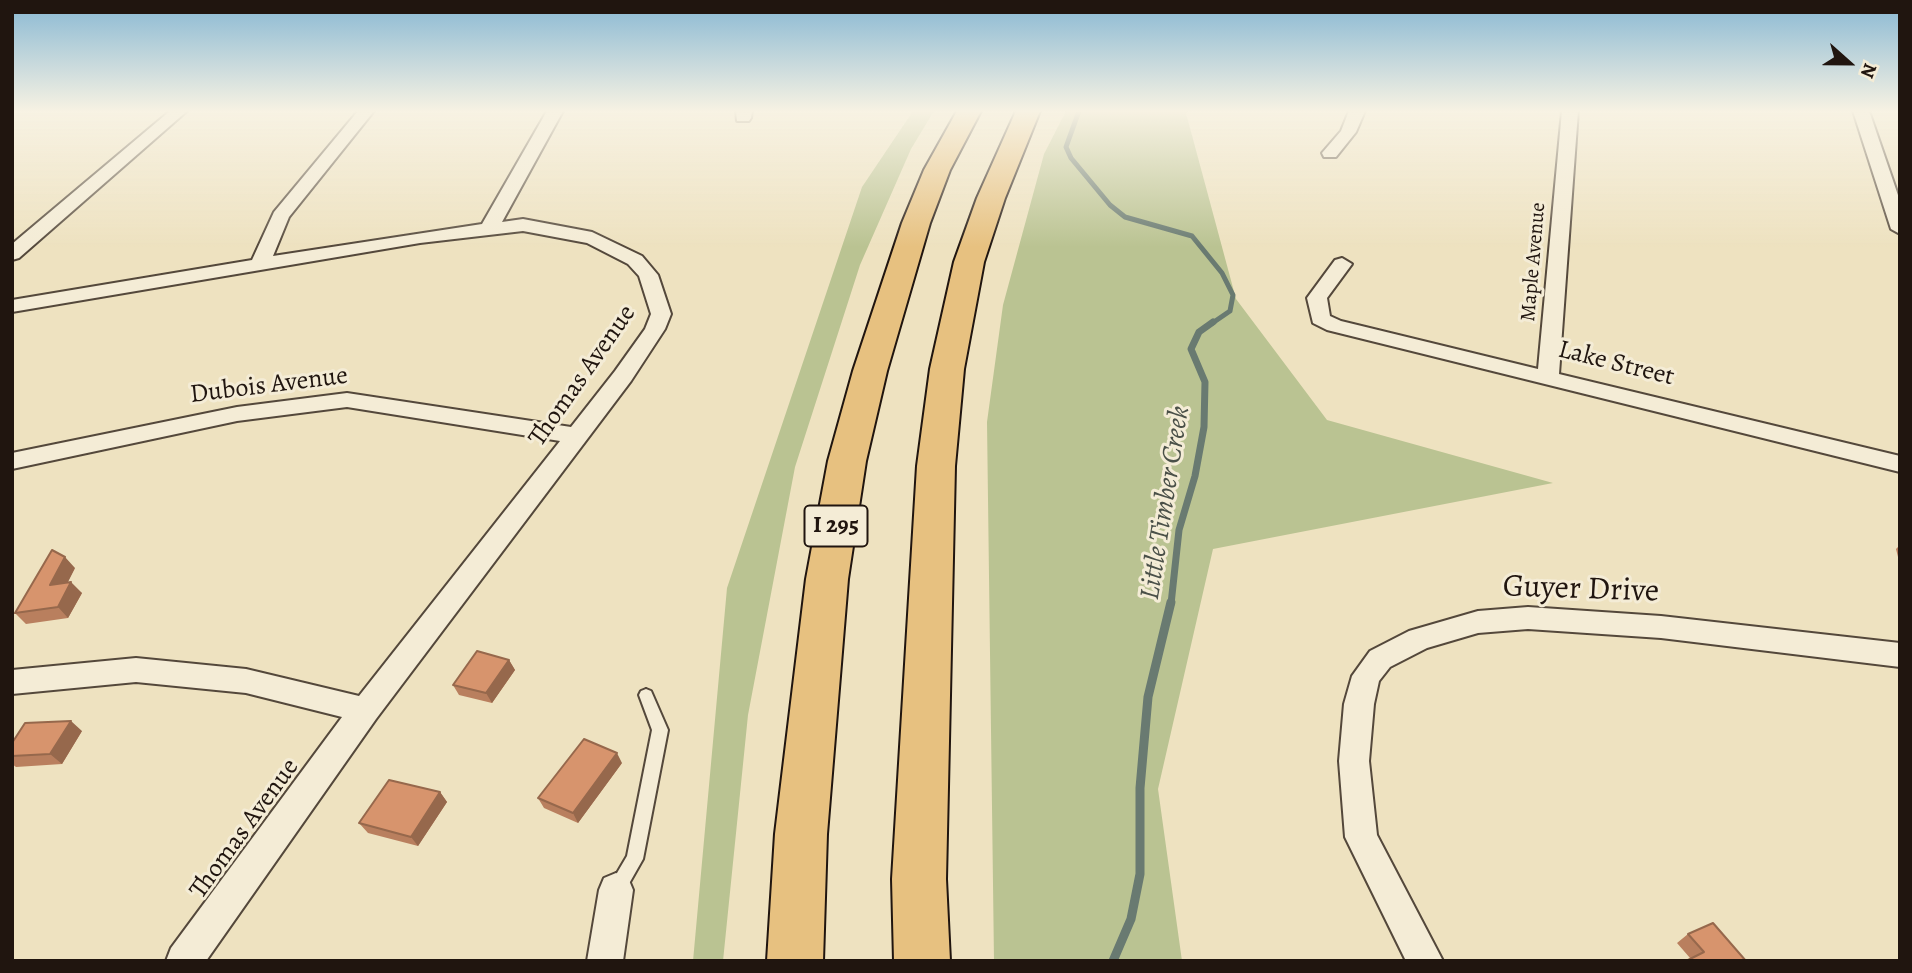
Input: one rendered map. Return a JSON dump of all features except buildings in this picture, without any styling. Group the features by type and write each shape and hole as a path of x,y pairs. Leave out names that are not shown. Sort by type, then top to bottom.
{"highway":[{"name":"I 295","path":"795,961 801,834 824,605 847,461 870,370 916,223 944,156"},
{"path":"922,961 919,878 935,480 947,369 969,262 1009,156"}],"street":[{"path":"12,254 126,156"},
{"path":"260,264 280,216 326,156"},
{"path":"490,227 529,156"},
{"name":"Maple Avenue","path":"1548,376 1566,156"},
{"path":"1876,156 1900,229"},
{"name":"Thomas Avenue","path":"12,306 490,227 523,225 592,238 635,260 648,275 661,314 655,329 365,710 184,961"},
{"name":"Lake Street","path":"1342,264 1317,298 1320,319 1334,326 1548,376 1900,464"},
{"name":"Dubois Avenue","path":"12,461 237,414 347,400 576,436"},
{"name":"Guyer Drive","path":"1425,961 1362,837 1354,761 1359,704 1366,676 1380,659 1419,639 1478,622 1528,618 1661,627 1900,655"},
{"path":"12,682 136,670 246,681 365,710"},
{"path":"605,961 616,890"}],"lane":[{"path":"616,890 635,859 660,730 646,695"}],"green space":[{"path":"883,156 908,156 860,265 795,467 748,715 723,961 693,961 727,588 862,187"},
{"path":"1043,156 1198,156 1236,299 1327,420 1553,483 1213,549 1158,789 1182,961 994,961 987,422 1003,305"}],"waterway":[{"name":"Little Timber Creek","path":"1070,156 1110,205 1125,217 1192,236 1222,273 1233,295 1230,311 1211,324"},
{"name":"Little Timber Creek","path":"1171,604 1179,530 1195,476 1204,427 1205,382 1191,349 1199,332 1213,322"},
{"name":"Little Timber Creek","path":"1113,961 1131,919 1140,874 1140,788 1148,697 1171,602"}]}
